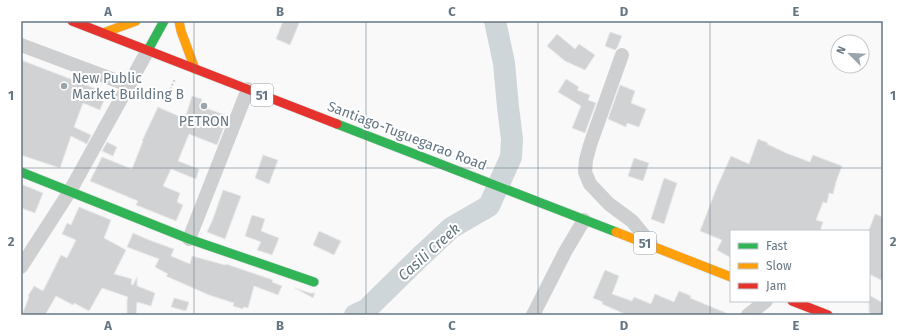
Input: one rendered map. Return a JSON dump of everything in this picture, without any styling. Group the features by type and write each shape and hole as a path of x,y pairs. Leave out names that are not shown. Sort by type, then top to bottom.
{"main road":[{"name":"Santiago-Tuguegarao Road","path":"72,21 730,277"},
{"path":"103,33 136,21"},
{"path":"148,50 164,21"},
{"path":"179,21 195,69"},
{"path":"21,172 189,239 314,282"},
{"path":"795,302 828,315"}],"street":[{"path":"21,45 128,85"},
{"path":"21,267 70,191 148,50"},
{"path":"622,55 590,145 586,160 585,172 590,184 599,194 609,204 632,221 652,246"},
{"path":"189,239 248,89"},
{"path":"533,315 565,252 584,220"},
{"path":"748,315 765,302"}],"path":[{"path":"165,100 182,64"}],"building":[{"path":"283,21 300,21 290,45 276,39"},
{"path":"610,32 622,36 615,50 605,46"},
{"path":"557,34 575,49 579,44 595,55 585,70 565,61 547,46"},
{"path":"21,60 107,93 100,110 83,103 74,127 91,135 87,144 71,136 60,168 21,155"},
{"path":"566,79 579,87 577,90 590,95 588,100 596,103 585,133 572,128 581,106 558,92"},
{"path":"620,85 635,91 631,103 646,109 639,127 627,123 626,127 608,119"},
{"path":"192,96 202,99 200,106 228,116 217,145 189,134 178,161 199,169 196,179 171,169 163,186 180,193 177,202 183,205 176,221 136,205 138,201 90,181 102,157 132,169 142,141 158,107 185,119"},
{"path":"758,139 786,153 810,162 813,155 842,166 833,194 829,193 827,203 823,202 816,220 823,222 820,230 730,230 730,257 717,250 722,240 700,231 731,156 749,164"},
{"path":"107,142 117,147 113,156 102,151"},
{"path":"263,155 278,160 269,184 255,178"},
{"path":"634,158 649,163 643,181 628,176"},
{"path":"664,178 677,183 664,224 651,219"},
{"path":"21,184 43,193 35,213 21,208"},
{"path":"223,190 241,196 225,239 207,232"},
{"path":"79,207 111,220 104,238 126,250 114,274 132,279 131,284 133,285 137,277 137,286 155,293 151,306 137,302 136,315 127,315 128,297 102,288 89,311 56,296 45,315 22,315 29,297 28,296 34,286 43,291 61,255 67,258 76,240 62,234 67,223 71,225"},
{"path":"875,214 883,217 883,281 870,274 869,230"},
{"path":"252,215 265,219 261,231 279,238 272,255 257,250 261,242 245,236"},
{"path":"319,231 341,241 334,255 313,245"},
{"path":"133,233 174,249 171,256 190,264 192,256 225,265 226,264 273,280 272,282 282,286 278,295 254,286 248,308 243,307 243,309 233,306 234,303 209,295 166,276 168,274 155,267 159,259 127,247"},
{"path":"605,270 619,276 612,294 632,301 634,297 651,304 655,294 674,302 679,291 691,296 690,298 731,315 627,315 602,304 603,302 593,298"},
{"path":"295,288 310,293 315,293 313,298"},
{"path":"870,296 883,303 883,315 874,315 869,312"},
{"path":"174,298 189,302 186,311 171,307"}],"waterway":[{"name":"Casili Creek","path":"355,315 366,310 451,228 489,206 511,157 512,139 504,63 495,21"}],"traffic: fast":[{"path":"148,50 164,21"},
{"path":"337,124 616,232"},
{"path":"21,172 189,239 314,282"}],"traffic: slow":[{"path":"103,33 136,21"},
{"path":"179,21 181,31 195,69"},
{"path":"616,232 730,277"}],"traffic: jam":[{"path":"72,21 337,124"},
{"path":"795,302 828,315"}],"place":[{"name":"New Public Market Building B","path":"64,86"},
{"name":"PETRON","path":"204,106"}]}
